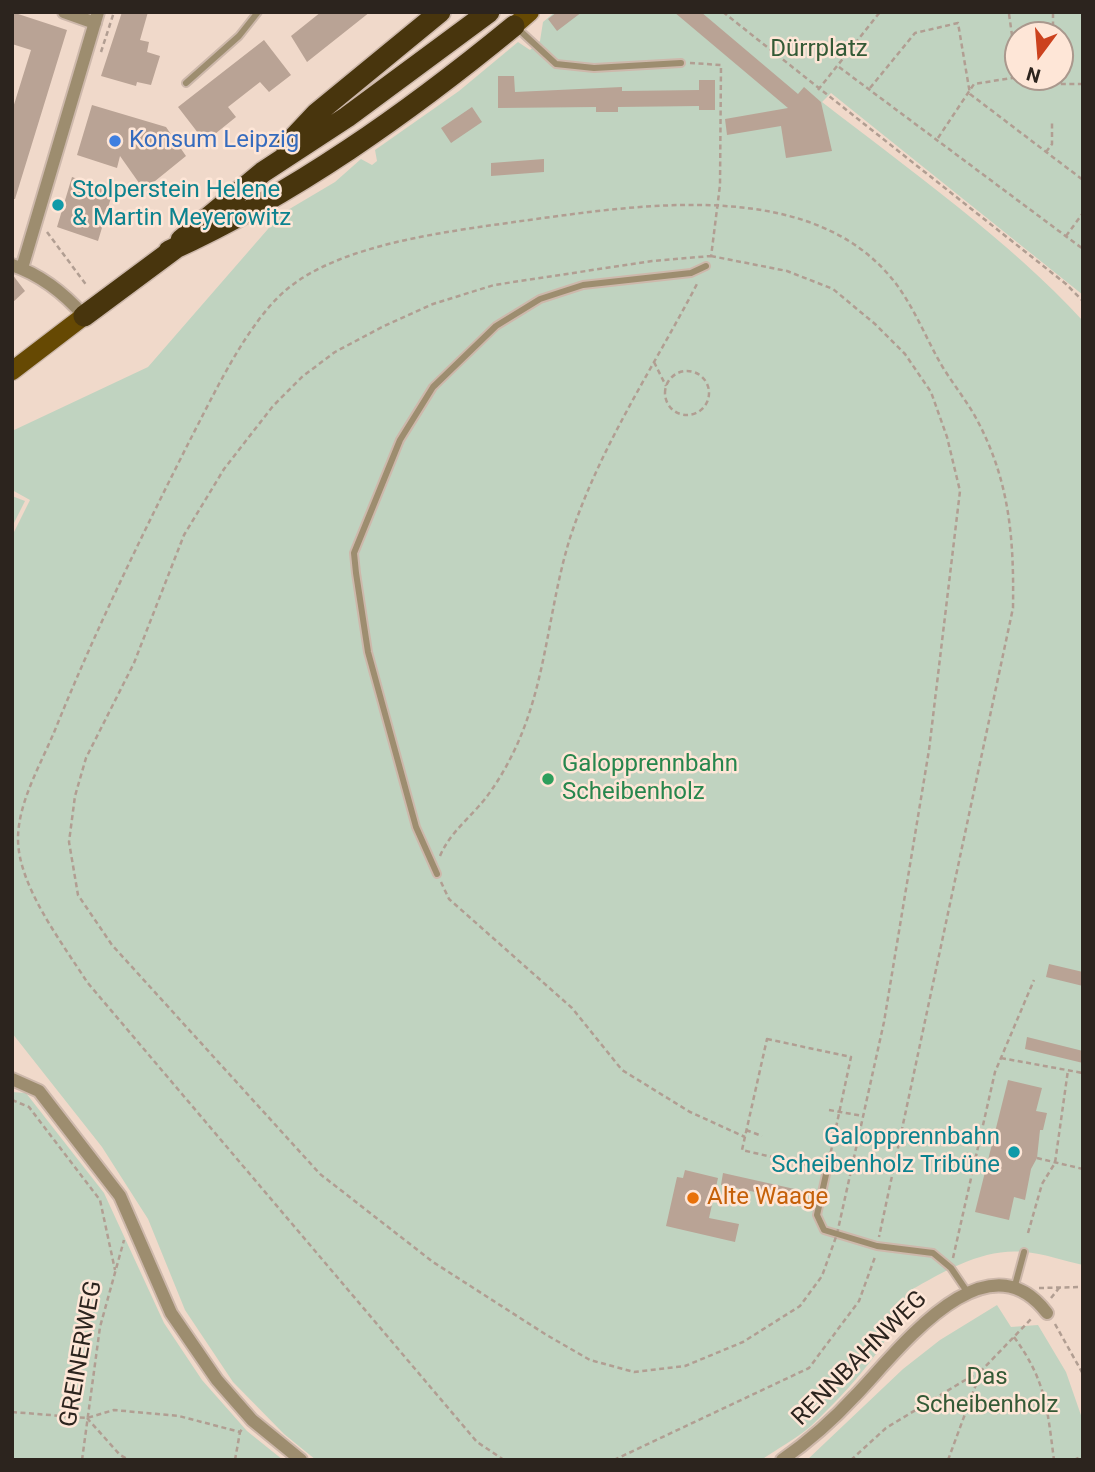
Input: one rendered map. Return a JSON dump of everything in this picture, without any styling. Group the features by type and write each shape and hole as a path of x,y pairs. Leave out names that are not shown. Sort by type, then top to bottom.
{"highway":[{"path":"263,172 317,113 440,12"},
{"path":"169,251 199,221 263,172 347,117 489,12"},
{"path":"169,251 233,222 351,147 449,79 522,19"},
{"path":"84,316 169,251 236,208 347,117"}],"main road":[{"path":"12,371 84,316"}],"street":[{"path":"64,12 96,18 17,266 38,275 70,299 84,316"},
{"path":"12,1079 39,1091 121,1196 171,1312 217,1380 252,1420 301,1460"},
{"name":"RENNBAHNWEG","path":"782,1460 829,1423 944,1304 968,1293 991,1288 1014,1289"},
{"path":"1014,1289 1045,1310"}],"lane":[{"path":"186,83 239,36 258,12"},
{"path":"522,19 556,64 594,68 681,63"},
{"path":"437,874 416,827 368,652 356,573 355,552 400,440 433,387 496,326 540,299 583,285 691,273 706,266"},
{"path":"827,1170 817,1215 824,1230 877,1246 933,1253 951,1268 968,1293"},
{"path":"1014,1289 1024,1252"}],"path":[{"path":"723,12 1066,284 1083,301"},
{"path":"818,90 839,67 880,12"},
{"path":"1009,14 1010,21"},
{"path":"870,88 915,33 958,23 966,86 970,94 1083,180"},
{"path":"681,63 721,65 719,205 711,256 602,455 570,538 535,696 521,734 481,804 447,838 437,874 449,899 572,1008 622,1070 690,1112 745,1137"},
{"path":"839,67 1083,249"},
{"path":"966,86 1004,80"},
{"path":"937,139 970,94 974,84"},
{"path":"1046,152 1052,144 1052,121"},
{"path":"504,1460 477,1442 87,982 45,915 26,874 18,844 20,815 84,659 148,522 248,335 286,290 331,265 391,243 472,228 646,206 719,205 765,211 811,225 854,244 886,272 910,304 942,365 977,420 1000,474 1014,540 1013,608 872,1269 859,1301 809,1368 614,1460"},
{"path":"1065,236 1083,213"},
{"path":"46,227 87,286"},
{"path":"711,256 787,271 833,289 875,324 905,354 931,392 947,437 960,491 929,750 884,1022 837,1234 822,1276 800,1306 743,1342 684,1366 634,1372 590,1360 433,1262 320,1174 112,945 78,895 69,842 75,796 86,758 134,663 184,535 225,469 273,406 303,376 335,352 384,326 433,304 494,285 652,261 711,256"},
{"path":"654,362 666,386 669,406 681,414 695,413 706,404 708,390 696,373 682,372 666,386"},
{"path":"954,1247 1001,1058 1034,980"},
{"path":"767,1039 851,1057 827,1170 742,1150 746,1130 767,1039"},
{"path":"1001,1058 1083,1073"},
{"path":"1028,1233 1042,1184 1055,1163 1068,1070"},
{"path":"12,1100 29,1107 100,1200 115,1271"},
{"path":"829,1110 864,1116"},
{"path":"746,1130 762,1136"},
{"path":"1037,1158 1083,1169"},
{"name":"GREINERWEG","path":"82,1460 100,1328 131,1214"},
{"path":"1059,1288 1083,1287"},
{"path":"851,1460 886,1428 981,1371 1013,1337 1045,1310 1083,1374"},
{"path":"1013,1337 1031,1361 1045,1391 1054,1460"},
{"path":"948,1460 981,1371"},
{"path":"12,1412 87,1418 114,1410 179,1416 240,1432"},
{"path":"87,1418 127,1460"},
{"path":"235,1460 240,1432 252,1420"},
{"path":"1074,1460 1083,1456"}],"green space":[{"name":"Galopprennbahn Scheibenholz","path":"555,12 1083,12 1083,295 831,93 822,102 991,234 1083,321 1083,1265 1031,1253 994,1254 965,1262 911,1290 894,1327 869,1363 841,1396 811,1426 761,1460 316,1460 284,1434 233,1382 185,1310 148,1219 102,1147 12,1033 12,536 30,500 12,490 12,431 148,367 281,214 335,182 361,159 372,165 377,161 375,150 459,91 518,42 530,50 540,41 543,22"},
{"path":"12,496 25,501 12,527"},
{"path":"12,1092 26,1093 104,1193 164,1323 202,1380 247,1431 283,1460 12,1460"},
{"name":"Das Scheibenholz","path":"997,1305 1011,1327 1038,1325 1066,1372 1083,1421 1083,1460 807,1460 903,1369 940,1340"}],"building":[{"path":"12,12 67,30 15,199 12,199 12,111 31,50 12,44"},
{"path":"122,12 148,12 140,40 149,42 147,52 160,56 151,85 137,82 136,86 101,76"},
{"path":"321,12 370,12 307,62 291,36"},
{"path":"557,12 582,12 557,31 548,19"},
{"path":"674,12 701,12 798,94 804,87 821,102 832,151 786,158 781,126 727,135 725,119 788,108"},
{"path":"264,40 291,75 269,92 260,82 228,107 236,117 205,142 178,107"},
{"path":"498,76 514,76 515,92 622,87 622,91 699,90 699,80 715,80 715,110 699,110 699,106 618,107 618,112 596,112 596,107 498,108"},
{"name":"Konsum Leipzig","path":"92,105 166,127 186,156 144,190 120,156 117,168 77,155"},
{"path":"472,107 482,122 451,143 441,128"},
{"path":"544,159 544,172 491,176 491,163"},
{"path":"72,177 113,191 98,241 57,227"},
{"path":"12,274 25,291 12,303"},
{"path":"1049,964 1083,972 1083,986 1046,977"},
{"path":"1027,1037 1083,1051 1083,1063 1025,1049"},
{"name":"Galopprennbahn Scheibenholz Tribüne","path":"1008,1080 1042,1088 1036,1111 1047,1113 1043,1130 1040,1130 1037,1158 1031,1169 1025,1200 1014,1197 1009,1220 975,1212"},
{"name":"Alte Waage","path":"685,1170 718,1178 709,1218 739,1224 735,1242 666,1226 677,1177 683,1178"},
{"path":"723,1173 808,1192 805,1207 782,1204 784,1198 721,1185"}],"place":[{"name":"Konsum Leipzig","path":"115,141"},
{"name":"Stolperstein Helene & Martin Meyerowitz","path":"58,205"},
{"name":"Galopprennbahn Scheibenholz","path":"548,779"},
{"name":"Galopprennbahn Scheibenholz Tribüne","path":"1014,1152"},
{"name":"Alte Waage","path":"693,1198"}],"park label":[{"name":"Dürrplatz","path":"819,50"}]}
